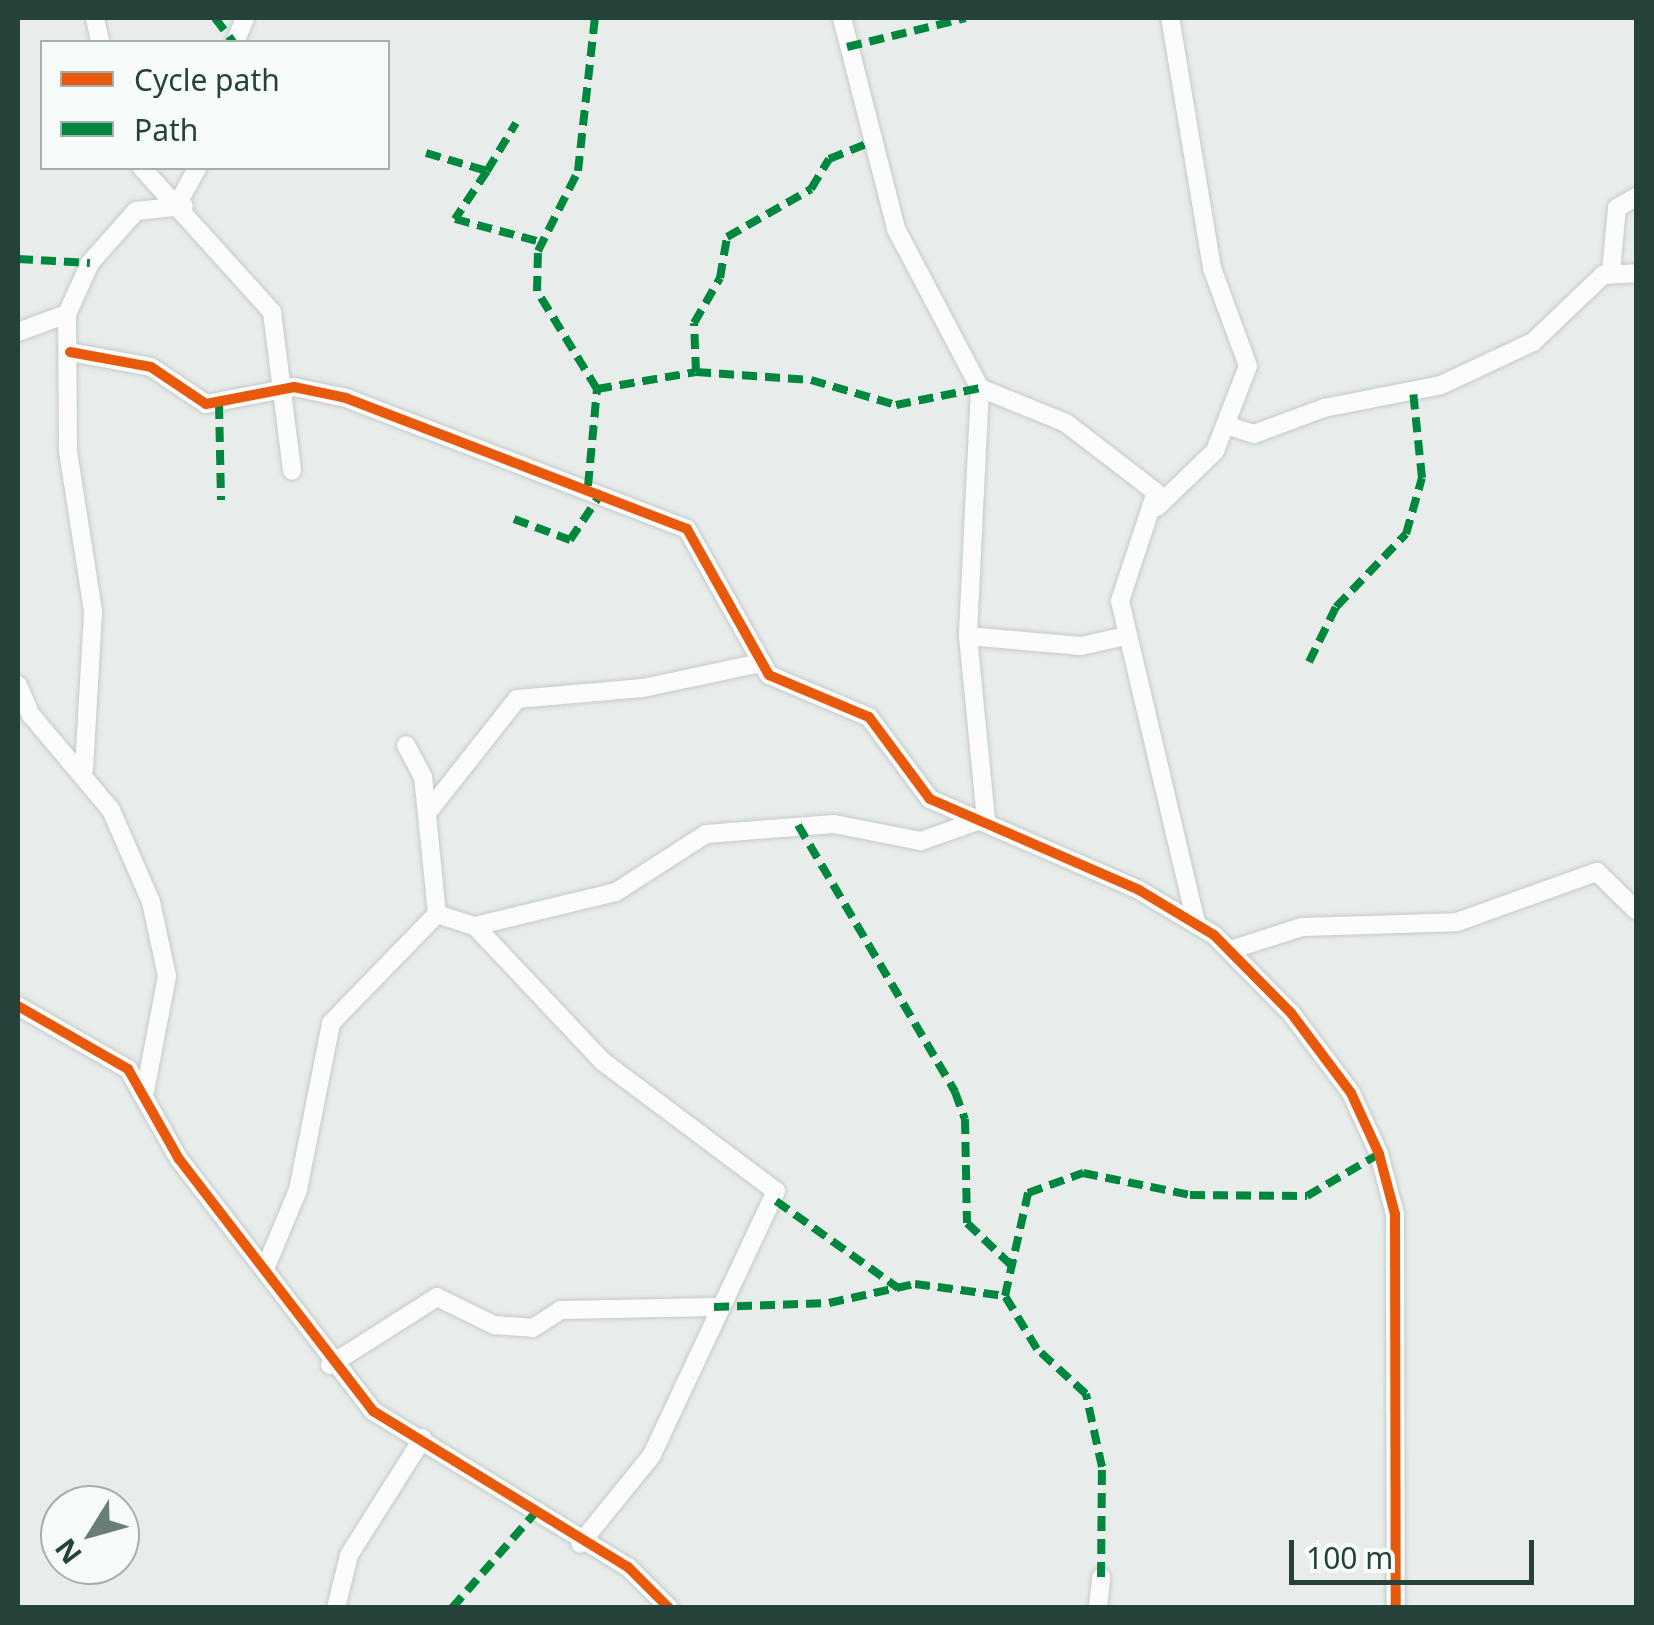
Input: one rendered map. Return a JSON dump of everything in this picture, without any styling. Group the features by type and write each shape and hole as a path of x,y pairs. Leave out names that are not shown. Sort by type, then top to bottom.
{"street":[{"path":"842,18 896,229 980,388 968,636 986,818"},
{"path":"1170,18 1212,268 1248,357 1229,426 1157,507 1122,584 1126,636 1196,922"},
{"path":"144,170 182,203 240,287 268,305 292,471"},
{"path":"182,203 196,170"},
{"path":"1611,271 1616,208 1636,197"},
{"path":"84,769 92,612 68,452 67,314 83,274 136,211 182,203"},
{"path":"1229,426 1254,434 1324,408 1441,385 1533,342 1576,294 1611,271 1636,273"},
{"path":"18,332 67,314"},
{"path":"70,352 151,368 206,404 277,388 346,398 688,529 706,548 756,664"},
{"path":"980,388 1066,423 1142,475 1157,507"},
{"path":"968,636 1081,646 1126,636"},
{"path":"427,813 517,699 643,688 756,664 869,717 930,799 986,818 1196,922 1230,950 1351,1093 1395,1214 1396,1608"},
{"path":"18,685 31,716 84,769 126,834 168,956 145,1091"},
{"path":"266,1264 298,1190 331,1023 437,914 427,813 406,745"},
{"path":"475,926 616,892 706,834 834,824 921,842 986,818"},
{"path":"1230,950 1302,927 1456,922 1597,872 1636,910"},
{"path":"437,914 475,926 602,1061 776,1191 714,1307 652,1455 580,1544"},
{"path":"18,1006 98,1047 145,1091 180,1159 266,1264 330,1365 374,1410 423,1438 580,1544 628,1567 670,1608"},
{"path":"330,1365 437,1297 494,1324 532,1328 561,1310 714,1307"},
{"path":"336,1608 349,1555 423,1438"},
{"path":"1098,1608 1101,1577"}],"marked path":[{"path":"215,18 232,40"},
{"path":"588,486 597,389 537,291 538,251 578,171 595,18"},
{"path":"847,47 966,18"},
{"path":"426,153 487,171 516,123"},
{"path":"696,372 694,323 720,278 727,237 811,189 829,159 871,142"},
{"path":"487,171 455,219 541,242"},
{"path":"18,259 90,263"},
{"path":"597,389 696,372 811,380 896,405 980,388"},
{"path":"1309,662 1336,607 1406,534 1422,478 1413,391"},
{"path":"219,404 221,500"},
{"path":"514,519 570,540 602,492"},
{"path":"798,825 955,1092 965,1119 967,1223 1011,1265"},
{"path":"1101,1577 1102,1467 1086,1394 1037,1349 1005,1296 1028,1193 1083,1173 1190,1195 1307,1196 1379,1154"},
{"path":"776,1201 898,1288"},
{"path":"714,1307 829,1303 915,1284 1005,1296"},
{"path":"452,1608 534,1514"}],"cycle path":[{"path":"70,352 151,367 206,404 294,387 346,398 687,529 769,675 869,717 930,799 1139,890 1214,935 1291,1013 1351,1093 1379,1154 1395,1214 1396,1608"},
{"path":"18,1006 128,1069 179,1159 373,1411 628,1567 669,1608"}]}
